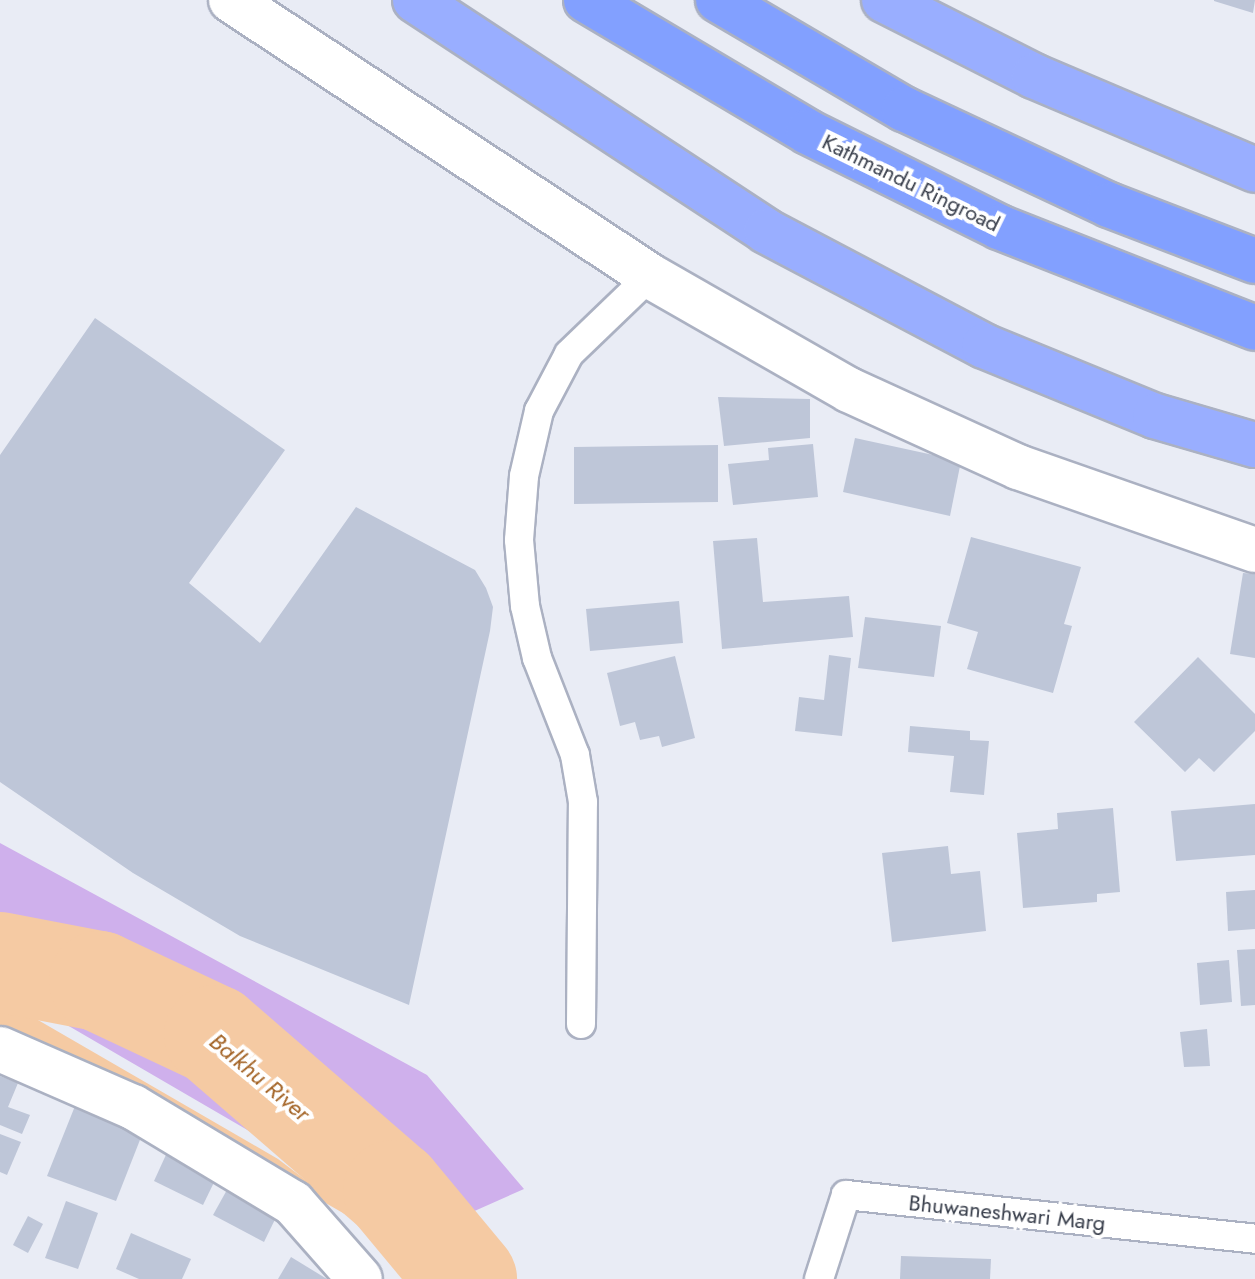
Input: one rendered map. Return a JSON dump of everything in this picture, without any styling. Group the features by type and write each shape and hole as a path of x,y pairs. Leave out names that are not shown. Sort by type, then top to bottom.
{"highway":[{"name":"Kathmandu Ringroad","path":"586,0 808,132 999,227 1255,328"},
{"path":"718,0 904,109 1109,205 1255,261"}],"main road":[{"path":"415,0 766,231 984,346 1155,416 1255,445"},
{"path":"884,0 1034,76 1255,170"}],"street":[{"path":"231,0 650,276 849,390 1018,467 1255,550"},
{"path":"0,1049 133,1107 293,1203 360,1279"}],"lane":[{"path":"581,1024 583,802 575,755 537,658 525,606 519,540 524,476 539,411 569,354 650,276"},
{"name":"Bhuwaneshwari Marg","path":"819,1279 846,1195 1255,1239"}],"shaded area":[{"path":"0,843 427,1075 524,1189 461,1217 388,1227 299,1160 0,986"},
{"name":"Balkhu River","path":"0,998 278,1159 369,1228 187,1123 0,1038"}],"building":[{"path":"1214,0 1255,0 1253,13 1214,1"},
{"path":"95,318 285,450 189,583 260,643 356,507 475,570 486,588 493,607 490,631 409,1005 240,936 133,873 0,782 0,455"},
{"path":"718,397 810,399 810,438 724,446"},
{"path":"855,438 961,461 950,516 843,492"},
{"path":"813,444 818,497 733,505 728,464 769,460 768,448"},
{"path":"718,445 718,502 574,504 574,447"},
{"path":"971,537 1081,567 1064,624 1072,626 1053,693 967,669 978,632 947,623"},
{"path":"757,538 763,602 849,596 853,637 722,649 713,541"},
{"path":"1243,573 1255,574 1255,658 1230,654"},
{"path":"679,601 683,643 590,651 586,609"},
{"path":"865,617 941,626 934,677 858,668"},
{"path":"829,655 851,658 842,736 795,731 799,697 824,700"},
{"path":"675,656 695,738 662,747 659,736 640,740 635,722 620,726 607,673"},
{"path":"1198,657 1255,714 1255,731 1214,772 1199,758 1185,772 1134,722"},
{"path":"910,726 970,731 970,740 989,741 984,795 950,792 954,756 908,752"},
{"path":"1255,804 1255,855 1176,861 1171,811"},
{"path":"1113,808 1120,892 1097,894 1097,902 1023,908 1017,833 1058,829 1057,813"},
{"path":"948,846 951,874 980,871 986,931 892,942 882,853"},
{"path":"1255,890 1255,929 1228,931 1226,892"},
{"path":"1255,949 1255,1005 1241,1006 1237,950"},
{"path":"1229,960 1232,1002 1200,1005 1197,963"},
{"path":"1207,1029 1210,1066 1184,1067 1180,1032"},
{"path":"0,1076 18,1083 8,1107 30,1115 22,1134 0,1125"},
{"path":"79,1096 147,1122 116,1201 47,1176"},
{"path":"0,1134 21,1142 7,1175 0,1172"},
{"path":"170,1146 220,1170 203,1205 154,1181"},
{"path":"233,1179 282,1205 264,1242 213,1215"},
{"path":"66,1201 98,1213 78,1269 45,1258"},
{"path":"28,1216 43,1224 28,1253 13,1245"},
{"path":"131,1233 191,1259 182,1279 139,1279 116,1269"},
{"path":"901,1256 991,1259 990,1279 900,1279"},
{"path":"291,1257 327,1279 278,1279"}],"waterway":[{"name":"Balkhu River","path":"0,962 99,981 214,1035 393,1190 467,1279"}]}
